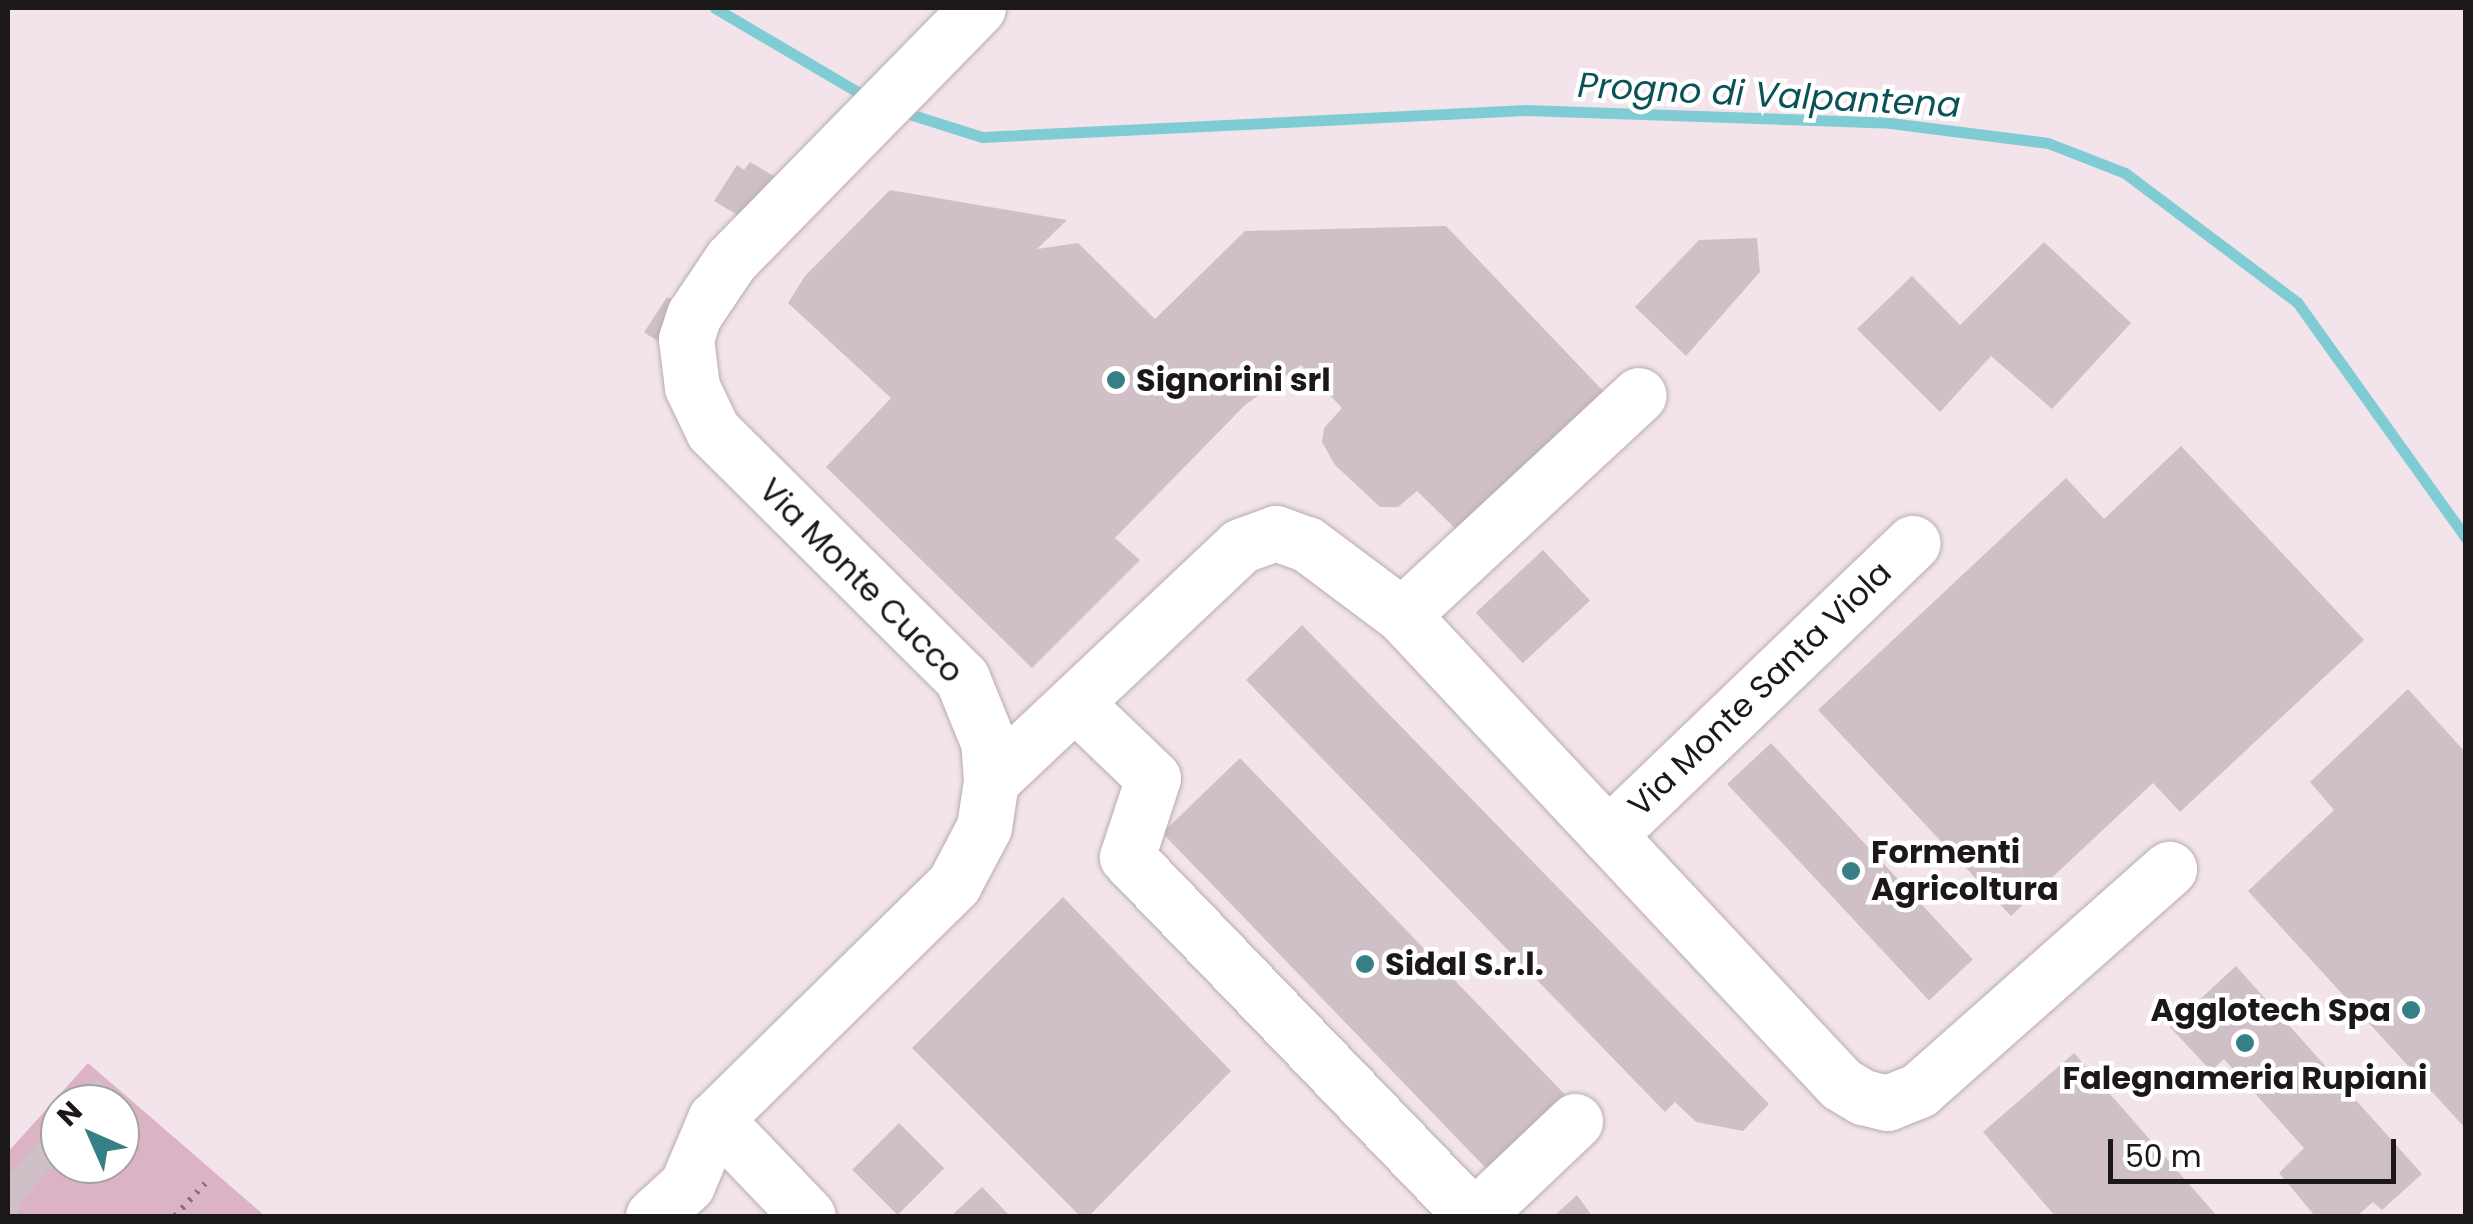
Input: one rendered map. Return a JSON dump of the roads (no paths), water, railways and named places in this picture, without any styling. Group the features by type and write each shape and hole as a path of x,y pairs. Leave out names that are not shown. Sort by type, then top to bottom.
{"street":[{"name":"Via Monte Cucco","path":"653,1216 687,1185 716,1119 954,884 984,827 991,781 988,742 962,678 713,431 692,387 686,340 694,314 731,260 978,8"},
{"path":"1402,615 1639,394"},
{"name":"Via Monte Santa Viola","path":"991,781 1077,705 1240,546 1276,533 1306,544 1402,615 1841,1084 1887,1103 1920,1090 2169,869"},
{"name":"Via Monte Santa Viola","path":"1608,835 1912,543"},
{"path":"1077,705 1153,778 1127,857 1474,1216 1574,1121"},
{"path":"716,1119 808,1216"}],"waterway":[{"name":"Progno di Valpantena","path":"715,8 861,94"},
{"name":"Progno di Valpantena","path":"903,112 982,137 1526,110 1890,123 2048,143 2125,173 2297,302 2466,538"}],"place":[{"name":"Signorini srl","path":"1116,380"},
{"name":"Formenti Agricoltura","path":"1851,871"},
{"name":"Sidal S.r.l.","path":"1365,964"},
{"name":"Agglotech Spa","path":"2411,1010"},
{"name":"Falegnameria Rupiani","path":"2245,1043"}]}
